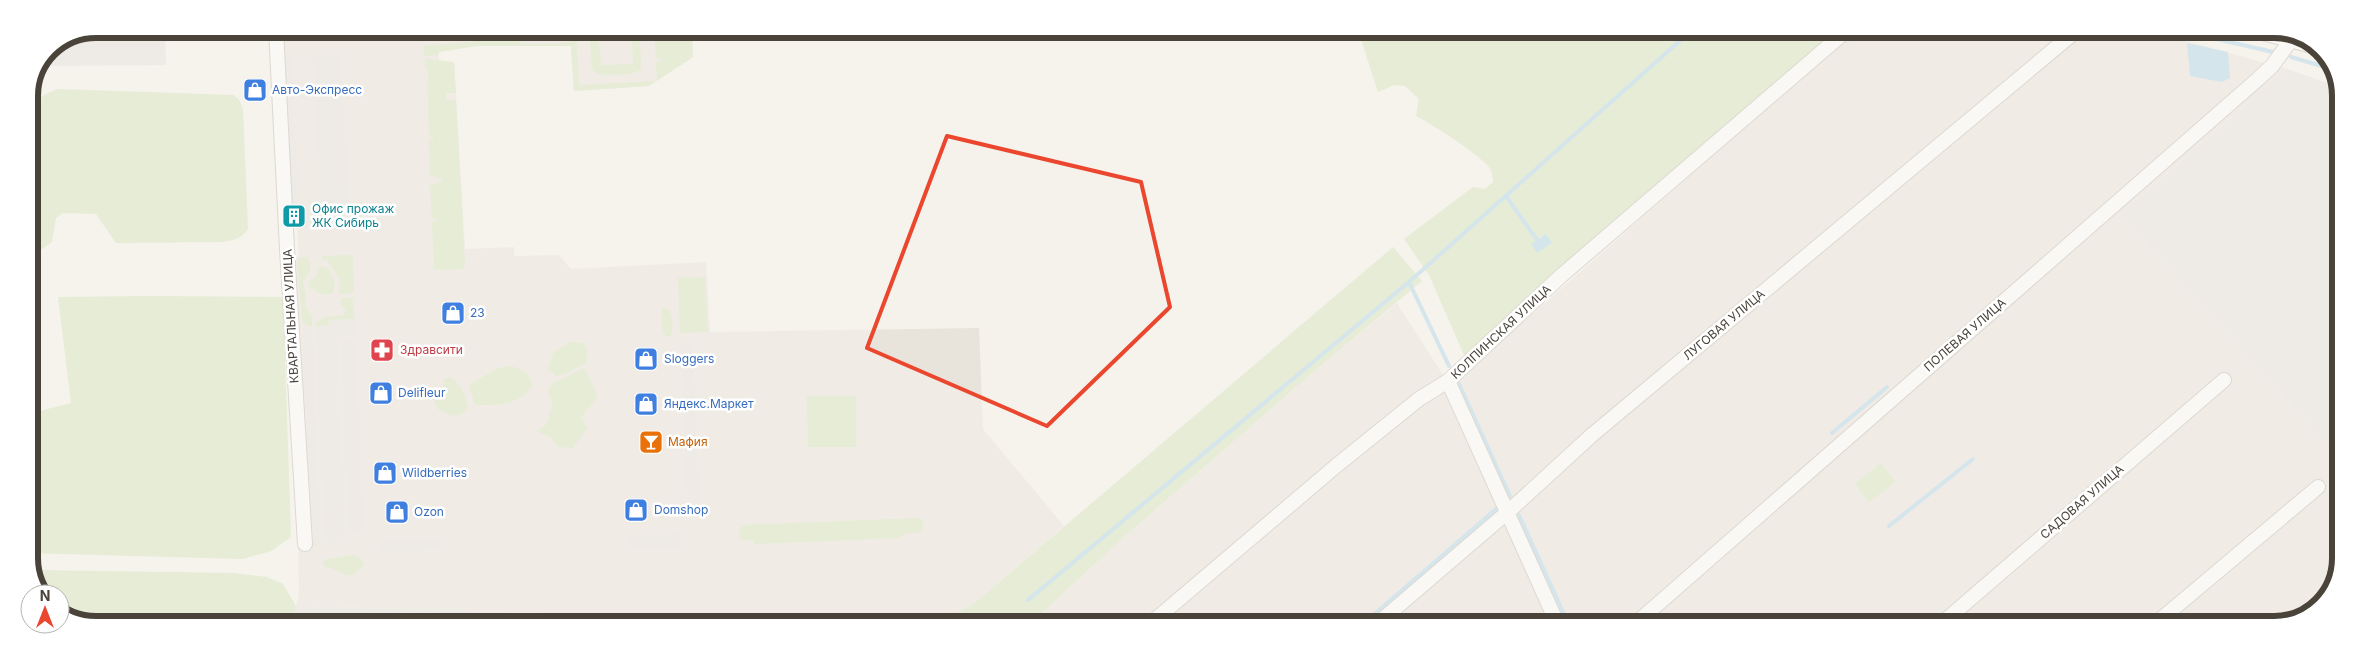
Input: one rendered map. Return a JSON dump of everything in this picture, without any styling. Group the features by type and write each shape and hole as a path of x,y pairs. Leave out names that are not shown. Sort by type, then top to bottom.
{"street":[{"name":"КВАРТАЛЬНАЯ УЛИЦА","path":"276,38 287,258 305,544"},
{"name":"КОЛПИНСКАЯ УЛИЦА","path":"1159,616 1336,466 1419,399 1448,381 1562,275 1837,38"},
{"name":"ЛУГОВАЯ УЛИЦА","path":"1386,616 1508,511 1600,428 2068,38"},
{"path":"2284,38 2295,41"},
{"name":"ПОЛЕВАЯ УЛИЦА","path":"1644,616 2258,79 2272,66 2291,40"},
{"name":"САДОВАЯ УЛИЦА","path":"1950,616 2224,380"},
{"path":"1448,381 1554,616"},
{"path":"2165,616 2318,487"}],"highlighted area":[{"path":"947,136 1141,182 1170,307 1047,426 867,348"}],"shaded area":[{"path":"95,38 165,38 166,65 46,66 54,54 63,47 73,42"},
{"path":"284,38 692,38 693,57 649,86 574,91 571,46 476,46 439,52 439,62 454,62 465,249 514,247 514,256 559,255 571,269 706,262 710,332 979,328 983,429 1064,526 972,605 950,616 650,616 296,606 299,596 294,260 299,255"},
{"path":"521,38 567,38 568,43 522,44"},
{"path":"1847,38 2175,38 2287,69 2123,215 2332,451 2331,574 2323,591 2310,605 2293,613 2275,616 1039,616 1125,536 1311,374 1397,303 1450,386"},
{"path":"279,54 290,54 300,203 287,204"},
{"path":"341,54 350,218 322,220 313,56"},
{"path":"2287,69 2331,84 2332,451 2122,215"},
{"path":"355,319 356,336 338,337 345,534 335,544 324,544 316,327 330,327 330,320"},
{"path":"303,328 312,328 321,545 311,546"},
{"path":"356,340 363,532 348,532 340,341"},
{"path":"693,342 699,505 687,506 681,343"},
{"path":"681,534 682,546 628,548 628,536"},
{"path":"441,540 441,550 382,552 382,542"},
{"path":"296,606 639,616 295,616"}],"green space":[{"path":"508,38 519,38 522,44 567,43 567,38 576,38 579,85 657,81 649,86 574,91 571,46 476,46 439,52 439,55 424,56 424,46"},
{"path":"632,38 640,38 641,69 618,75 604,75 594,72 590,40 599,39 601,65 633,64"},
{"path":"655,38 692,38 693,57 657,81 656,62 661,61 660,58 656,58"},
{"path":"1361,38 1834,38 1464,355 1429,275 1404,239 1473,187 1485,189 1493,182 1491,170 1469,150 1433,125 1416,116 1419,99 1405,86 1394,85 1378,92"},
{"path":"425,59 454,62 456,93 446,93 446,100 456,100 465,264 463,269 434,270 432,222 437,221 437,219 432,219 430,186 442,182 441,178 435,178 435,175 430,175 429,139 433,139 433,136 429,135 427,83 429,72 425,67"},
{"path":"57,89 234,95 240,101 243,110 248,229 237,238 222,242 116,243 96,214 63,213 56,218 52,242 42,249 38,249 38,97"},
{"path":"1393,247 1422,281 1311,374 1125,536 1039,616 950,616 972,605"},
{"path":"353,255 354,293 339,294 339,279 328,261 322,259 322,256"},
{"path":"300,257 308,257 311,269 303,282 306,295 305,305 312,316 312,326 306,325 302,321 297,261"},
{"path":"323,266 329,269 335,282 333,293 325,295 308,287 309,282 316,276 319,267"},
{"path":"705,277 708,332 680,333 678,278"},
{"path":"58,297 283,297 291,537 271,551 242,559 38,553 38,411 71,403"},
{"path":"341,298 353,298 354,319 329,320 329,325 315,326 315,323 325,317 342,316 345,313 345,308 341,305"},
{"path":"663,307 670,311 673,320 671,336 666,337 661,322"},
{"path":"570,342 584,343 588,352 586,363 565,374 556,376 547,369 554,352"},
{"path":"510,366 522,370 530,377 533,385 527,392 514,401 507,403 475,405 469,385 498,368"},
{"path":"584,368 596,391 597,398 581,417 587,428 573,448 558,447 551,438 536,431 546,425 553,404 548,390 555,382"},
{"path":"450,377 462,390 468,408 462,414 452,416 438,409 433,399 437,387 438,392 442,391 444,379"},
{"path":"807,396 856,396 856,447 808,447"},
{"path":"1881,463 1896,482 1869,502 1855,484"},
{"path":"918,518 924,523 922,532 904,534 900,538 754,544 754,540 740,540 739,529 742,525"},
{"path":"352,555 364,562 364,565 354,575 347,575 327,568 323,564 324,560"},
{"path":"39,570 233,573 267,577 283,584 296,606 295,616 80,615 70,611 70,584 44,584"}],"water":[{"path":"2187,43 2228,52 2230,78 2222,82 2190,76"},
{"path":"1546,234 1552,243 1537,253 1531,244"}],"waterway":[{"path":"1028,600 1409,282 1683,38"},
{"path":"2212,38 2273,52"},
{"path":"2291,57 2325,67"},
{"path":"1506,196 1537,240"},
{"path":"1409,282 1449,366"},
{"path":"1459,384 1510,496"},
{"path":"1832,433 1887,387"},
{"path":"1889,526 1973,459"},
{"path":"1372,616 1496,509"},
{"path":"1519,515 1565,616"}],"place":[{"name":"Авто-Экспресс","path":"255,90"},
{"name":"Офис прожаж ЖК Сибирь","path":"294,216"},
{"name":"23","path":"453,313"},
{"name":"Здравсити","path":"382,350"},
{"name":"Sloggers","path":"646,359"},
{"name":"Delifleur","path":"381,393"},
{"name":"Яндекс.Маркет","path":"646,404"},
{"name":"Мафия","path":"651,442"},
{"name":"Wildberries","path":"385,473"},
{"name":"Domshop","path":"636,510"},
{"name":"Ozon","path":"397,512"}]}
